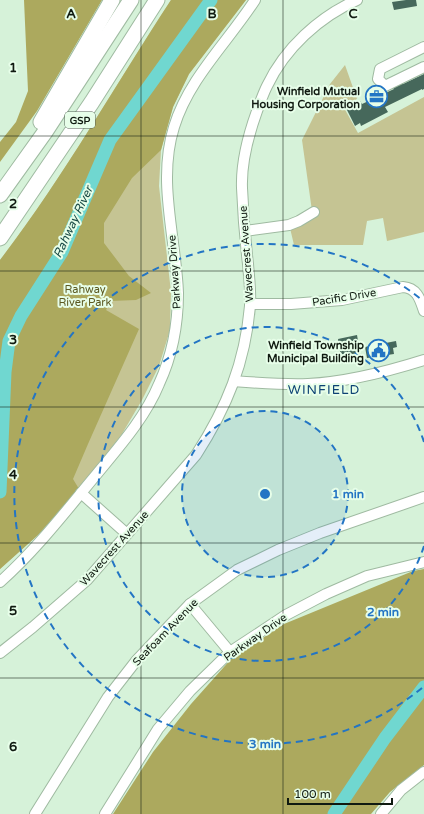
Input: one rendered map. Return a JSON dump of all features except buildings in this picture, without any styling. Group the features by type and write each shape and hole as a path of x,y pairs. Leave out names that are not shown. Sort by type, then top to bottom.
{"highway":[{"path":"0,192 112,0"},
{"name":"GSP","path":"0,195 45,132 131,0"},
{"name":"GSP","path":"0,238 81,118 157,0"}],"street":[{"name":"Parkway Drive","path":"0,582 25,557 81,493 123,441 139,419 158,386 165,370 174,337 178,308 167,182 168,161 172,136 184,102 197,78 255,0"},
{"name":"Wavecrest Avenue","path":"0,653 33,627 87,580 196,455 211,432 234,381 244,348 250,304 242,187 244,160 252,124 267,86 277,68 293,47 308,32 326,18 343,6 357,0"},
{"path":"424,47 380,69 378,79 385,86 424,67"},
{"path":"245,231 289,225 314,212"},
{"name":"Pacific Drive","path":"250,304 291,304 342,300 409,287 420,298 424,311"},
{"path":"234,381 279,384 335,382 362,377 424,360"},
{"path":"81,493 127,534"},
{"name":"Seafoam Avenue","path":"35,814 108,697 136,661 190,604 237,570 278,550 320,533 424,497"},
{"name":"Parkway Drive","path":"105,814 158,729 190,690 230,652 286,615 326,594 366,576 424,562"},
{"path":"190,604 230,652"},
{"path":"381,814 401,790 424,772"}],"green space":[{"path":"24,0 102,0 37,111 0,162 0,142 16,122 28,91"},
{"name":"Rahway River Park","path":"171,0 246,0 189,74 173,107 161,150 159,186 171,292 170,330 159,366 142,400 122,434 84,483 38,535 0,569 0,260 67,165"},
{"name":"Rahway River Park","path":"171,0 246,0 189,74 173,107 161,150 132,178 104,223 104,243 129,276 151,293 136,300 111,301 106,310 139,329 73,479 79,489 38,535 0,569 0,260 67,165"},
{"path":"345,65 357,99 343,106 358,133 424,97 424,232 387,241 383,218 367,221 363,245 294,245 290,228 313,218 302,140 330,84"},
{"path":"424,569 424,765 390,792 371,814 113,814 153,752 191,704 231,659 284,624 413,571"}],"waterway":[{"name":"Rahway River","path":"0,492 5,372 9,341 21,316 62,252 110,140 211,0"},
{"name":"Rahway River","path":"334,814 385,738 424,687"}],"place":[{"name":"Winfield Mutual Housing Corporation","path":"376,97"},
{"name":"Winfield Township Municipal Building","path":"379,351"}],"district":[{"name":"WINFIELD","path":"324,389"}]}
